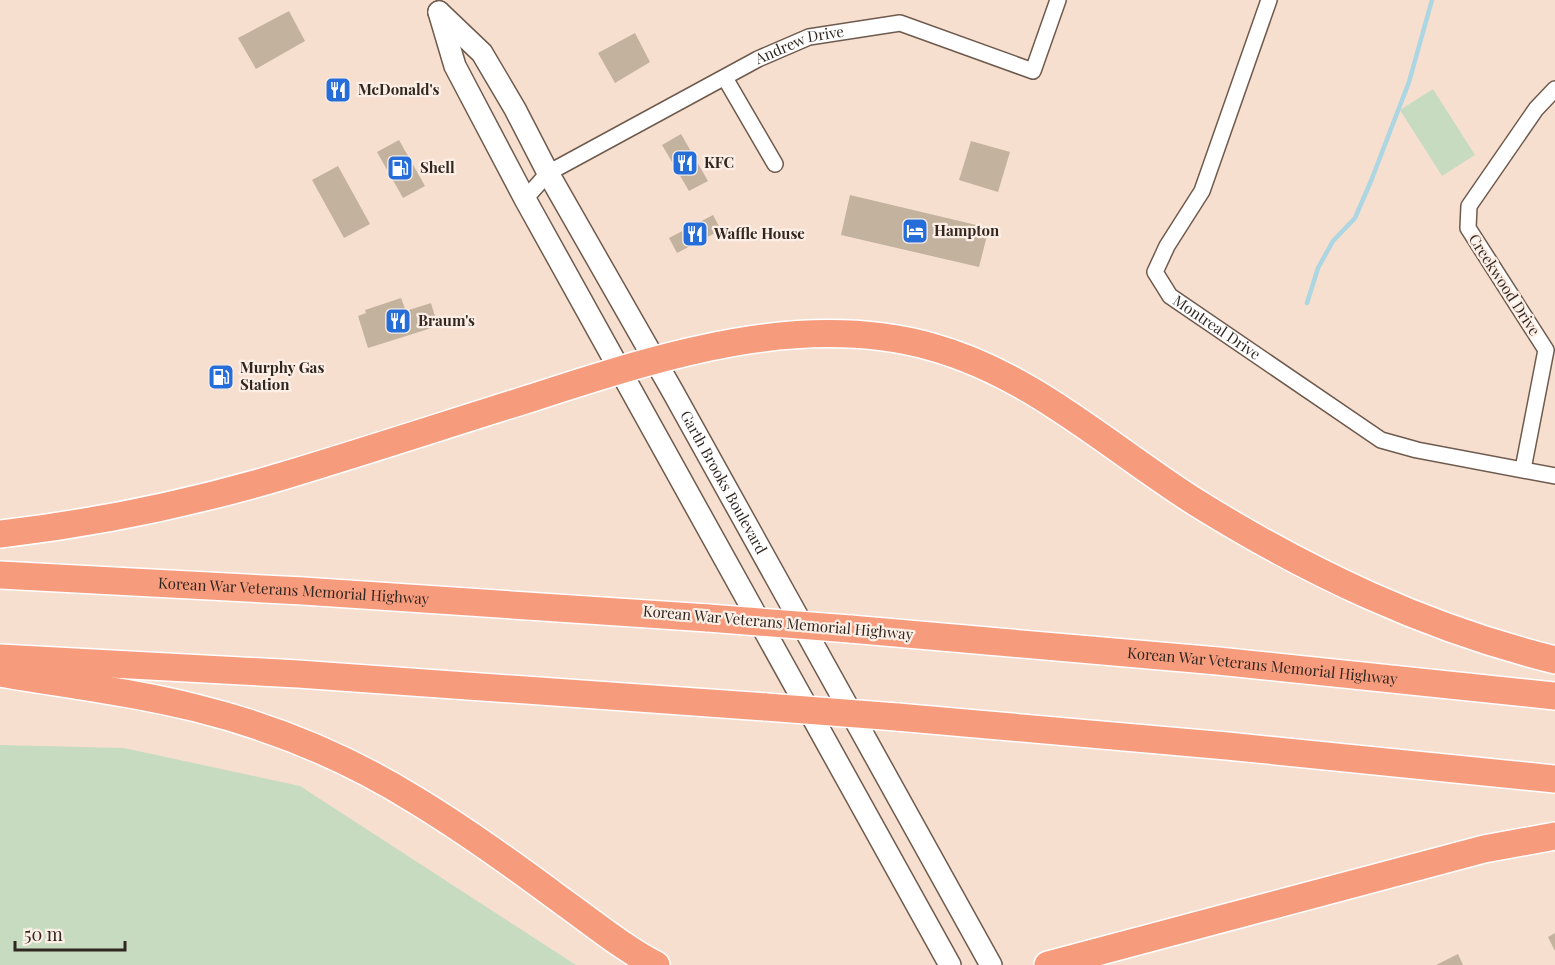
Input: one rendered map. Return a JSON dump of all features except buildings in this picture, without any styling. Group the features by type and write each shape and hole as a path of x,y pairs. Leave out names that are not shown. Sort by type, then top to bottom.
{"highway":[{"path":"0,534 131,514 200,499 294,472 620,369 724,345 778,336 821,333 881,336 932,347 976,362 1022,386 1071,416 1196,502 1281,552 1349,588 1424,618 1515,650 1555,660"},
{"name":"Korean War Veterans Memorial Highway","path":"0,574 303,591 850,629 1218,661 1555,696"},
{"path":"0,658 321,675 897,717 1227,746 1555,779"},
{"path":"0,673 197,708 249,723 322,751 415,799 479,840 612,938 656,965"},
{"path":"1048,965 1484,849 1555,836"}],"street":[{"name":"Andrew Drive","path":"525,199 548,173 758,59 808,37 900,23 1033,71 1058,0"},
{"name":"Montreal Drive","path":"1269,0 1202,191 1167,246 1155,272 1170,296 1381,440 1417,450 1523,469"},
{"name":"Garth Brooks Boulevard","path":"436,6 482,53 515,109 548,173 991,965"},
{"name":"Garth Brooks Boulevard","path":"436,6 455,66 525,199 950,965"},
{"path":"725,78 775,164"},
{"name":"Creekwood Drive","path":"1523,469 1550,348 1468,228 1469,206 1536,109 1555,89"},
{"path":"1523,469 1555,476"}],"green space":[{"path":"1433,89 1475,155 1442,176 1400,110"},
{"path":"0,745 124,748 300,786 576,965 0,965"}],"waterway":[{"path":"1307,303 1318,268 1333,241 1355,218 1371,181 1409,82 1432,0"}],"place":[{"name":"McDonald's","path":"338,90"},
{"name":"KFC","path":"685,163"},
{"name":"Shell","path":"400,168"},
{"name":"Hampton","path":"915,231"},
{"name":"Waffle House","path":"695,234"},
{"name":"Braum's","path":"398,321"},
{"name":"Murphy Gas Station","path":"221,377"}]}
